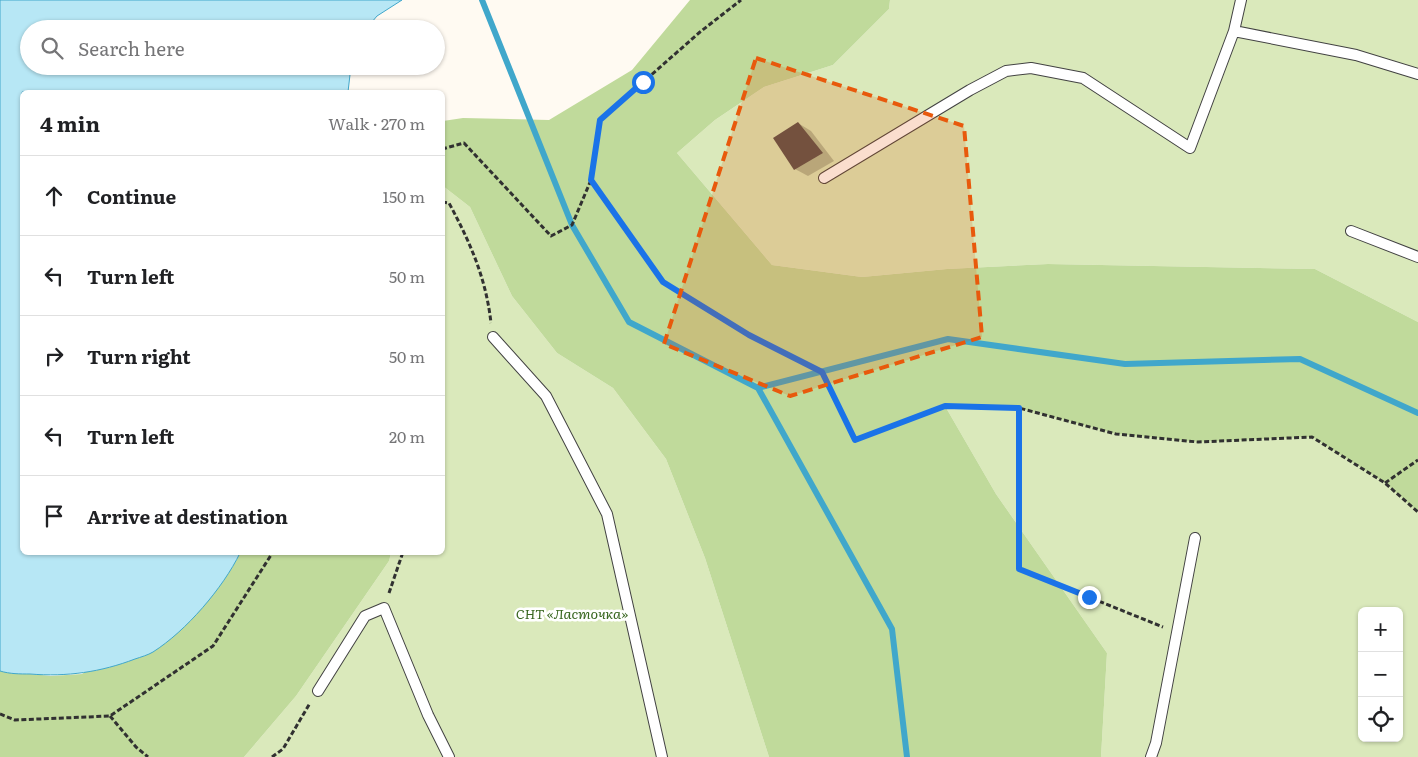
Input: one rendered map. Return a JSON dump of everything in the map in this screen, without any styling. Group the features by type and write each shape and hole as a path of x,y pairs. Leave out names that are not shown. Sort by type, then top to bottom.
{"lane":[{"path":"824,178 970,90 1006,71 1031,68 1082,78 1190,148 1234,31 1241,0"},
{"path":"1234,31 1356,56 1418,74"},
{"path":"1351,231 1418,257"},
{"path":"493,337 546,396 607,514 662,757"},
{"path":"1151,757 1156,743 1195,538"},
{"path":"318,691 365,616 384,608 428,714 449,757"}],"path":[{"path":"445,148 464,143 552,236 572,225 591,180 600,120 700,32 741,0"},
{"path":"591,180 663,282 749,335 822,372 855,440 945,406 1019,408 1116,434 1198,442 1312,436 1386,483 1418,512"},
{"path":"445,202 449,203 468,239 488,297 493,337"},
{"path":"1019,408 1019,569 1177,632"},
{"path":"1386,483 1418,460"},
{"path":"0,714 15,720 110,716 213,646 270,555"},
{"path":"384,608 402,555"},
{"path":"272,757 283,749 318,691"},
{"path":"110,716 136,747 148,757"}],"highlighted area":[{"path":"756,58 964,126 982,337 790,396 664,344"}],"green space":[{"path":"690,0 890,0 889,9 833,65 764,87 715,120 677,153 772,265 862,277 947,269 1048,264 1315,269 1418,322 1418,512 1385,483 1312,437 1198,442 1116,434 1019,408 945,406 996,494 1107,653 1101,757 769,757 705,558 666,459 613,388 557,353 512,296 470,207 445,188 445,121 463,118 549,120 632,70"},
{"path":"890,0 1418,0 1418,322 1315,269 1048,264 947,269 862,277 772,265 677,153 715,120 764,87 833,65 889,9"},
{"name":"СНТ «Ласточка»","path":"445,188 470,207 512,296 557,353 613,388 666,459 705,558 769,757 244,757 296,696 389,561 390,555 445,555"},
{"path":"945,406 1019,408 1116,434 1198,442 1312,437 1385,483 1418,512 1418,757 1101,757 1107,653 996,494"},
{"path":"239,555 390,555 389,561 296,696 244,757 0,757 0,671 51,676 82,674 235,562"}],"water":[{"path":"0,0 402,0 374,20 20,20 20,75 350,75 348,90 20,90 20,555 239,555 224,580 203,608 178,633 153,652 122,664 71,674 15,674 0,671"}],"building":[{"path":"798,122 823,153 794,170 773,138"}],"waterway":[{"path":"482,0 572,225 629,322 758,388 892,629 907,757"},
{"path":"758,388 948,339 1125,364 1300,359 1418,413"}],"route":[{"path":"643,82 600,120 591,180 663,282 749,335 822,372 855,440 945,406 1019,408 1019,569 1089,597"}]}
